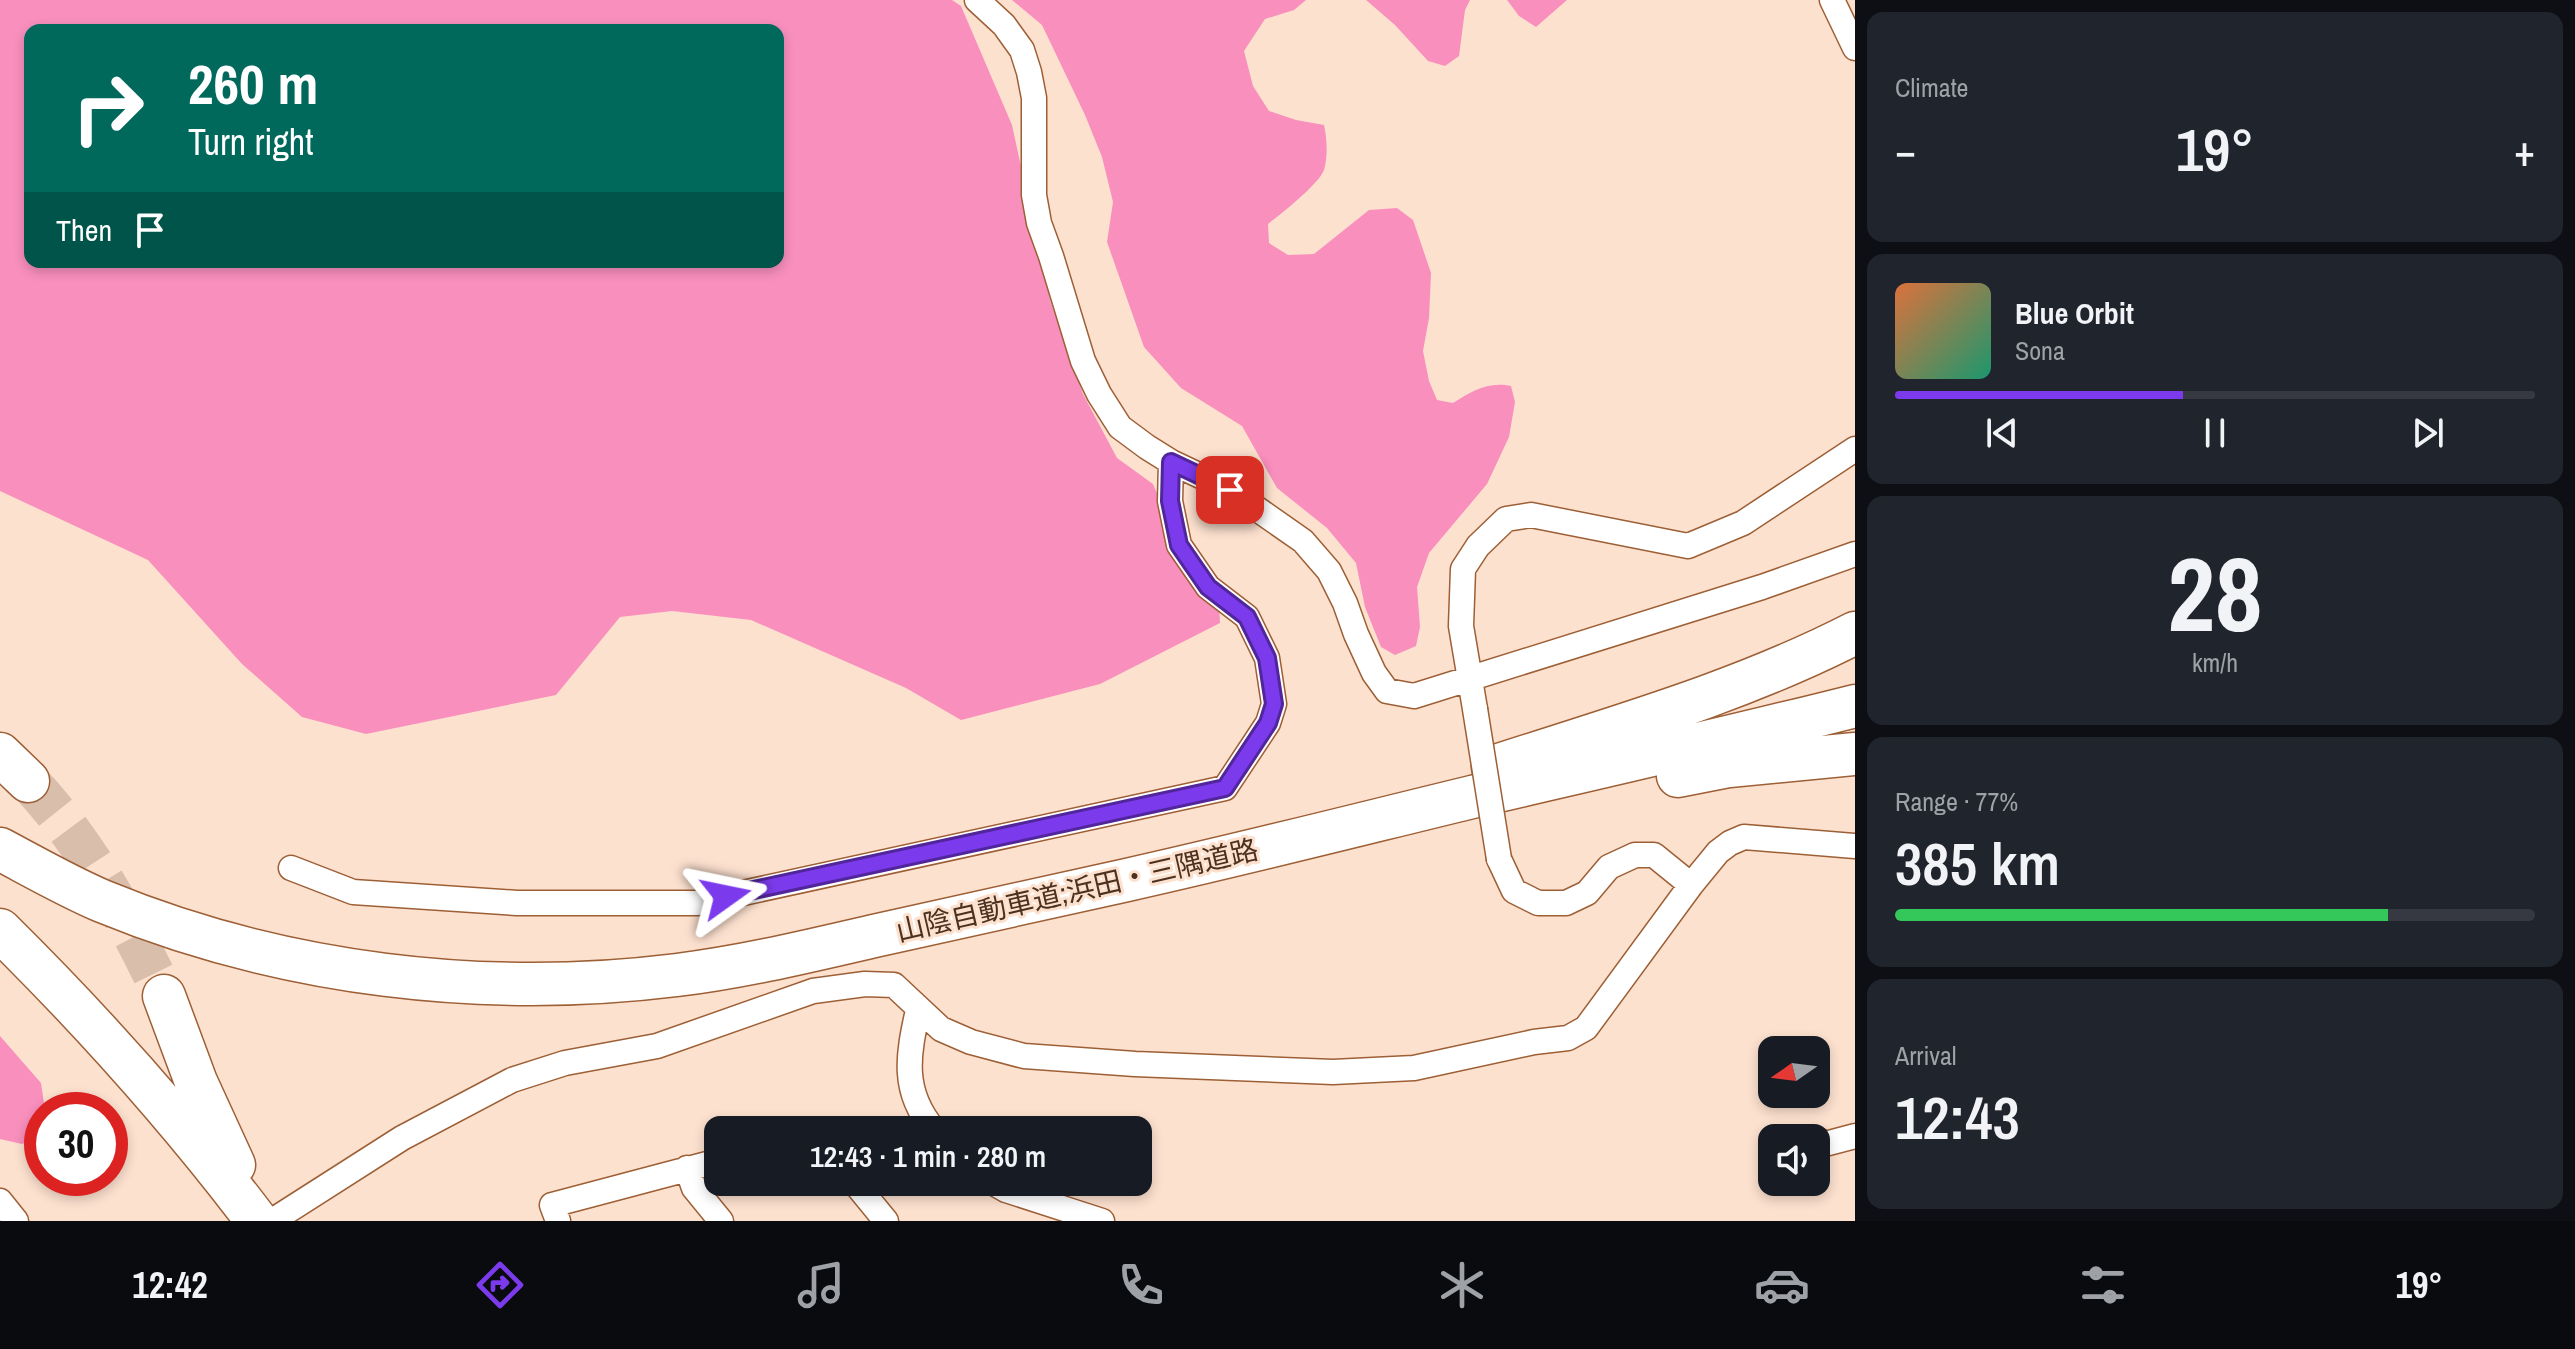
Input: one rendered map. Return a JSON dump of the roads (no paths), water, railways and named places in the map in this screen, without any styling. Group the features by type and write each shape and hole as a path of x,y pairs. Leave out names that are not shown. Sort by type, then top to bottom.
{"highway":[{"path":"1176,869 1707,698 1855,633"},
{"name":"山陰自動車道;浜田・三隅道路","path":"0,821 23,853 80,868 288,959 433,980 511,984 676,975 760,961 1176,869 1855,706"},
{"path":"1476,797 1580,794 1729,766 1855,754"},
{"path":"0,930 53,982 139,1076 257,1221"},
{"path":"164,996 224,1146 270,1221"}],"street":[{"path":"977,0 1004,25 1022,50 1029,72 1034,98 1034,195 1039,223 1083,361 1099,394 1120,427 1171,462 1230,490 1303,541 1329,571 1374,673 1387,691 1414,696 1762,587 1855,554"},
{"path":"1832,0 1855,48"},
{"path":"1691,885 1654,855 1635,855 1609,867 1587,893 1566,903 1538,903 1514,891 1499,859 1461,626 1463,569 1478,546 1506,519 1531,515 1688,546 1743,523 1855,449"},
{"path":"291,868 353,892 517,903 697,903 1225,788 1268,723 1274,704 1267,658 1247,617 1208,587 1179,545 1170,501 1171,462"},
{"path":"270,1221 402,1138 512,1080 565,1063 657,1046 813,991 865,984 894,985 941,1029 971,1042 1024,1056 1135,1064 1333,1072 1414,1068 1534,1042 1568,1038 1586,1028 1691,885 1718,852 1730,843 1744,837 1855,846"},
{"path":"918,1010 908,1053 912,1092 923,1116"},
{"path":"1830,1143 1855,1136"},
{"path":"558,1221 552,1205 704,1164"},
{"path":"687,1168 694,1188 721,1221"},
{"path":"865,1196 886,1221"},
{"path":"1025,1196 1102,1221"},
{"path":"0,1201 16,1221"}],"tunnel":[{"path":"28,781 69,830 105,883 164,996"}]}
